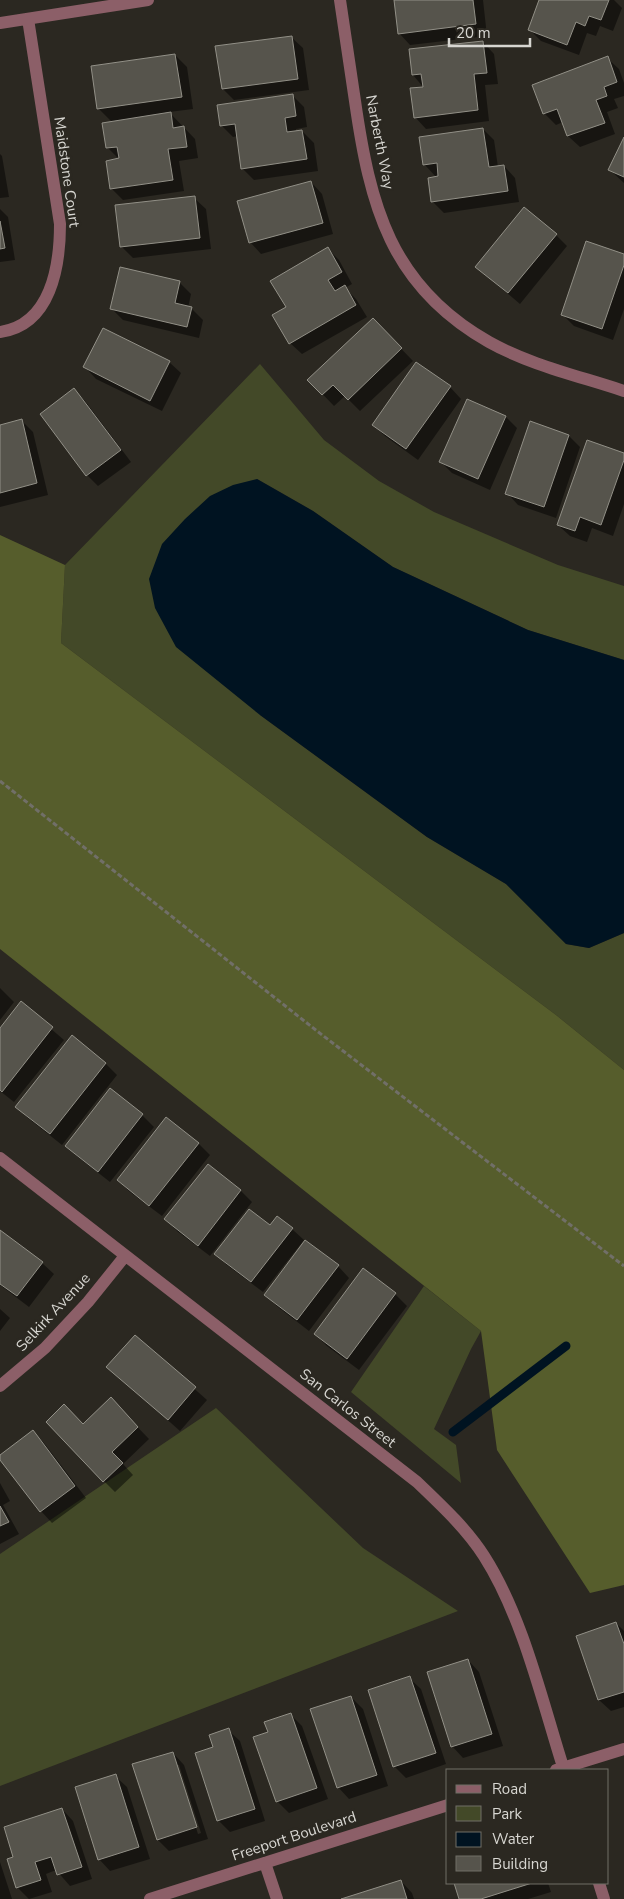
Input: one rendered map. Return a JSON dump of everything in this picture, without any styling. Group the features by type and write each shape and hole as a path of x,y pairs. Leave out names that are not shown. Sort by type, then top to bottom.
{"street":[{"path":"0,23 148,0"},
{"name":"Narberth Way","path":"340,0 367,174 384,228 394,248 418,284 449,314 489,342 529,359 624,391"},
{"name":"Maidstone Court","path":"0,332 20,326 36,313 49,293 57,270 60,248 60,224 28,19"},
{"name":"San Carlos Street","path":"0,1158 417,1482 460,1525 483,1555 502,1587 526,1651 561,1769"},
{"name":"Selkirk Avenue","path":"0,1386 45,1348 88,1302 125,1256"},
{"path":"564,1769 624,1749"},
{"name":"Freeport Boulevard","path":"150,1899 446,1805"},
{"path":"265,1862 277,1899"},
{"path":"599,1884 604,1899"}],"path":[{"path":"0,781 317,1032 624,1266"}],"green space":[{"path":"260,364 324,440 379,481 434,512 558,565 624,586 624,660 528,630 393,567 313,511 257,479 260,715 427,837 506,884 566,944 589,948 624,933 624,1070 556,1015 61,643 65,565"},
{"path":"0,535 65,565 61,643 556,1015 624,1070 624,1585 590,1593 497,1450 481,1331 0,949"},
{"path":"424,1286 481,1331 434,1429 456,1445 461,1483 351,1392"},
{"path":"216,1408 363,1548 458,1611 0,1786 0,1554"}],"water":[{"path":"257,479 313,511 393,567 528,630 624,660 624,933 589,948 566,944 506,884 427,837 260,715 176,647 155,608 149,579 162,544 210,496 233,485"}],"building":[{"path":"394,0 473,0 476,24 398,34"},
{"path":"539,0 609,0 601,20 589,16 585,26 576,22 567,45 528,30"},
{"path":"292,36 298,79 222,89 215,46"},
{"path":"483,41 487,73 474,74 478,110 414,118 410,88 423,87 421,74 412,75 409,49"},
{"path":"175,54 182,97 97,109 91,66"},
{"path":"608,56 617,82 604,87 607,96 596,100 605,123 567,136 557,109 543,114 532,85"},
{"path":"293,94 296,116 285,118 287,132 302,130 307,159 241,169 235,124 220,126 217,105"},
{"path":"171,112 173,128 184,126 187,147 168,149 173,180 110,189 106,161 119,158 117,147 106,148 102,123"},
{"path":"483,128 489,167 504,165 508,191 431,202 428,178 438,176 437,163 423,165 419,137"},
{"path":"624,137 624,177 608,170"},
{"path":"311,181 323,223 249,243 237,201"},
{"path":"195,196 200,238 120,247 115,205"},
{"path":"524,207 557,234 508,293 475,267"},
{"path":"0,221 5,248 0,249"},
{"path":"586,241 624,254 624,265 602,329 561,315"},
{"path":"328,247 342,272 328,280 335,291 345,285 356,305 289,344 272,315 286,307 270,281"},
{"path":"120,267 180,281 175,303 192,307 187,327 110,309"},
{"path":"373,318 402,348 348,400 333,385 322,395 307,380"},
{"path":"103,328 170,361 150,401 83,367"},
{"path":"416,362 451,386 406,449 372,425"},
{"path":"74,388 121,450 86,476 40,414"},
{"path":"467,399 506,416 478,479 439,462"},
{"path":"22,419 37,483 0,493 0,425"},
{"path":"530,421 569,435 544,507 505,494"},
{"path":"587,440 624,453 624,460 601,525 580,517 575,531 557,525"},
{"path":"21,1001 53,1027 2,1092 0,1090 0,1028"},
{"path":"72,1035 106,1063 50,1134 15,1107"},
{"path":"110,1088 143,1114 98,1172 65,1146"},
{"path":"166,1117 199,1143 149,1206 117,1180"},
{"path":"208,1164 241,1190 198,1246 164,1219"},
{"path":"249,1209 270,1225 277,1216 293,1228 251,1282 214,1254"},
{"path":"0,1230 43,1262 17,1296 0,1284"},
{"path":"305,1240 339,1265 297,1320 264,1295"},
{"path":"363,1268 396,1293 347,1359 314,1334"},
{"path":"135,1335 196,1387 168,1420 106,1367"},
{"path":"111,1397 138,1427 112,1452 123,1463 103,1482 46,1422 64,1404 83,1424"},
{"path":"33,1430 75,1486 40,1512 0,1460 0,1455"},
{"path":"0,1506 9,1522 0,1526"},
{"path":"616,1622 624,1644 624,1692 598,1700 576,1636"},
{"path":"468,1659 492,1734 451,1747 427,1672"},
{"path":"410,1676 436,1753 393,1767 368,1690"},
{"path":"351,1696 377,1775 337,1788 310,1709"},
{"path":"291,1713 317,1788 276,1802 253,1737 268,1732 264,1722"},
{"path":"229,1728 255,1809 217,1821 195,1753 213,1747 209,1735"},
{"path":"173,1752 197,1827 157,1840 132,1764"},
{"path":"116,1774 139,1847 98,1860 75,1787"},
{"path":"62,1808 82,1867 57,1875 51,1857 35,1862 41,1880 16,1888 7,1859 13,1857 4,1827"},
{"path":"401,1880 407,1899 341,1899"},
{"path":"454,1884 529,1884 481,1899 459,1899"}],"waterway":[{"path":"453,1432 566,1346"}]}
